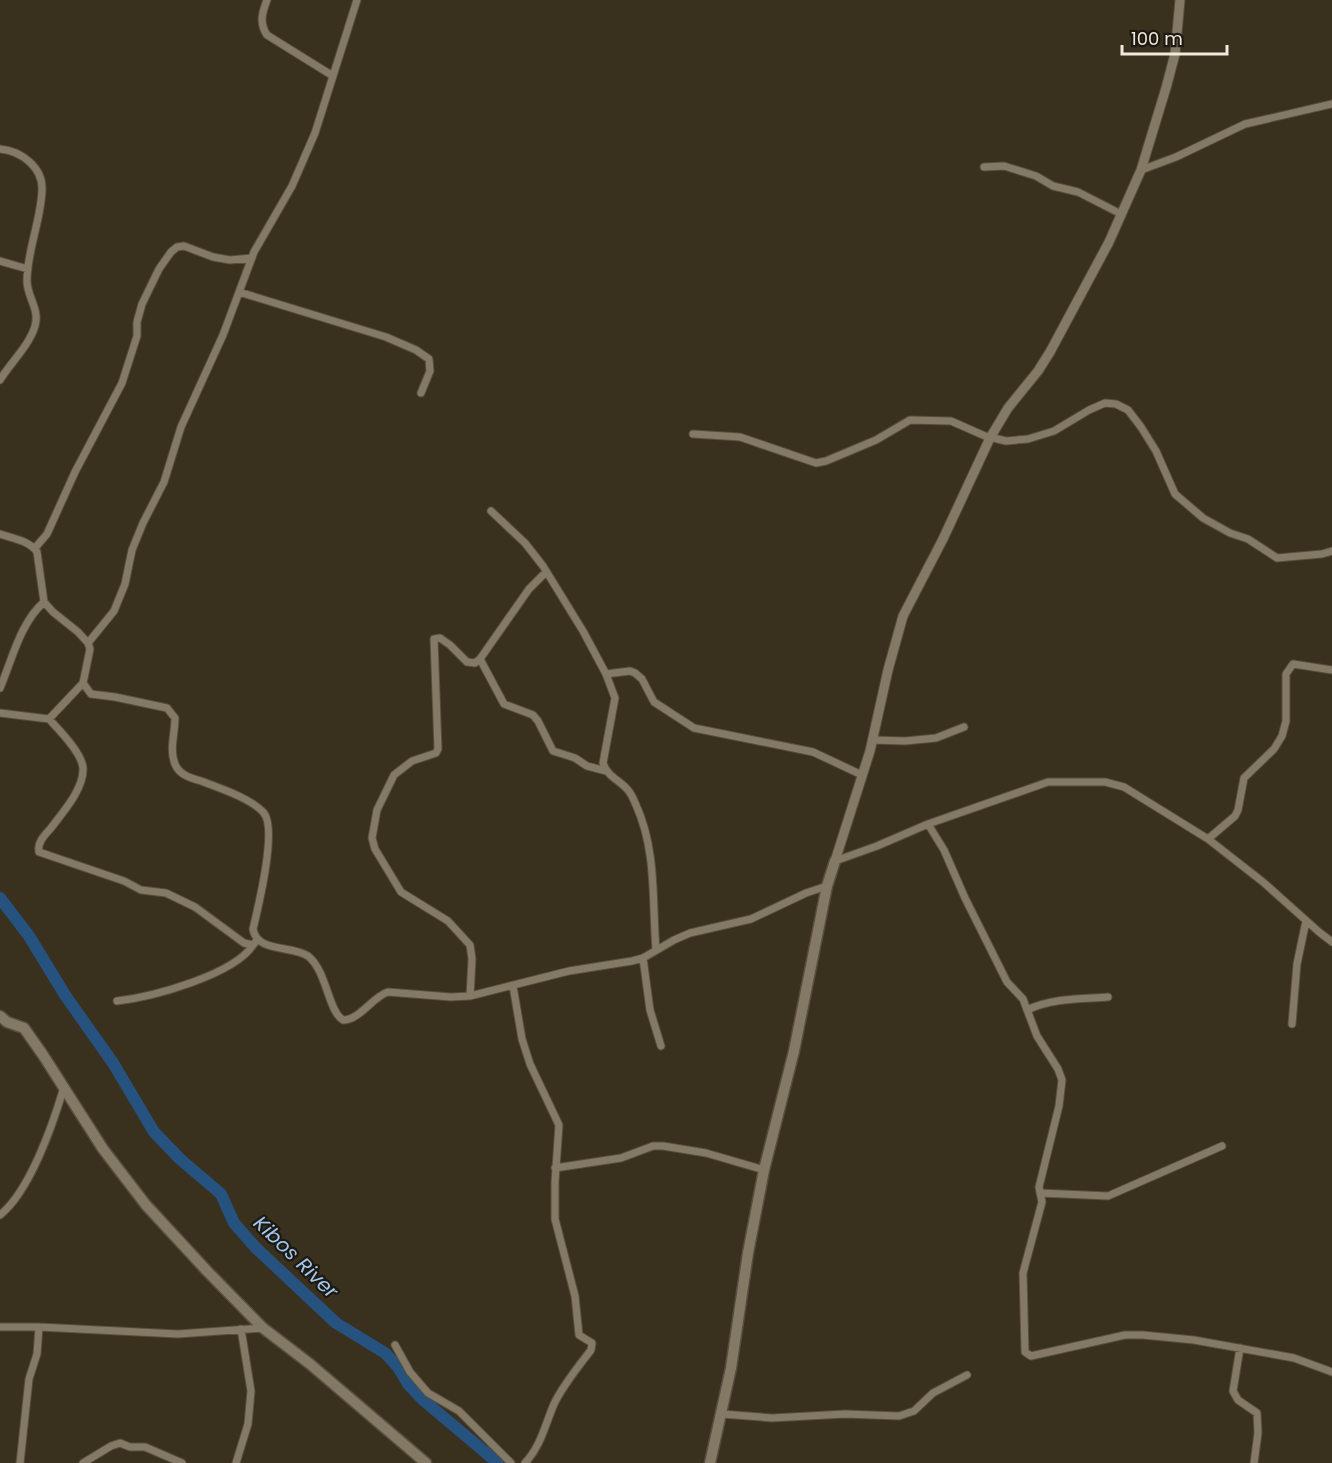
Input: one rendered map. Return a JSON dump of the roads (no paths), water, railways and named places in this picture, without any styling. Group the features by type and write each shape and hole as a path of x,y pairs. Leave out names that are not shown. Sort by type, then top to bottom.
{"main road":[{"path":"710,1463 722,1414 764,1170 794,1051 827,886 835,861"},
{"path":"0,1016 24,1029 104,1149 146,1205 263,1328 310,1364 426,1463"}],"street":[{"path":"267,0 261,16 262,28 267,35 333,76"},
{"path":"88,643 114,611 125,584 132,550 164,482 181,427 223,335 252,258 292,186 315,133 357,0"},
{"path":"835,861 873,741 886,678 903,616 943,539 990,438 1008,408 1038,371 1050,352 1109,242 1141,170 1175,54 1180,0"},
{"path":"1141,170 1176,157 1245,124 1332,104"},
{"path":"0,149 18,153 28,159 37,170 43,188 28,269 28,296 36,310 37,319 30,339 0,380"},
{"path":"984,167 1004,166 1036,176 1053,186 1078,192 1121,214"},
{"path":"35,548 47,534 75,472 122,383 137,336 137,322 142,304 159,269 171,252 177,247 184,246 230,260 252,258"},
{"path":"0,261 28,269"},
{"path":"239,292 386,337 416,350 429,359 430,371 421,393"},
{"path":"693,434 740,437 816,462 826,461 876,440 910,420 951,421 990,438 1005,441 1028,439 1054,430 1105,403 1116,404 1128,410 1141,427 1156,451 1175,494 1203,518 1248,539 1277,558 1332,551"},
{"path":"491,511 525,543 546,572 584,631 606,674 615,698 603,763 606,771"},
{"path":"0,534 25,542 35,548 38,552 44,602 88,643 89,658 83,683 49,719"},
{"path":"470,996 472,959 470,945 448,921 401,892 375,849 372,838 377,810 394,775 412,761 435,753 438,749 434,639 440,638 467,662 475,663 523,596 546,572"},
{"path":"0,688 18,642 37,608 44,602"},
{"path":"480,659 504,704 533,715 553,751 575,758 587,766 606,771 628,790 642,821 652,872 656,950"},
{"path":"1208,839 1235,816 1244,778 1275,749 1282,736 1286,721 1286,674 1289,668 1293,664 1332,670"},
{"path":"606,674 630,671 635,673 642,679 654,702 694,728 813,752 862,775"},
{"path":"83,683 91,694 167,708 175,718 172,756 180,772 255,805 267,817 268,843 265,878 254,929 255,943 244,956 197,980 138,999 117,1001"},
{"path":"0,713 49,719 65,736 81,760 83,771 74,796 68,807 42,838 38,845 39,852 124,881 141,890 166,893 195,907 244,943 297,951 313,961 337,1014 343,1020 351,1019 380,995 388,992 451,997 470,996 569,971 644,958 690,933 751,919 806,893 827,886"},
{"path":"873,741 936,738 964,728"},
{"path":"835,861 928,824 1048,782 1105,782 1124,787 1208,839 1263,882 1332,942"},
{"path":"928,824 944,850 965,898 1007,981 1023,999 1037,1036 1058,1069 1062,1080 1059,1106 1039,1187 1042,1202 1027,1254 1022,1282 1025,1352 1031,1356 1052,1353 1125,1335 1173,1338 1294,1358 1332,1372"},
{"path":"1292,1024 1297,964 1306,921"},
{"path":"644,958 650,1010 661,1046"},
{"path":"513,986 522,1039 530,1064 559,1125 555,1168 555,1219 575,1296 579,1335 592,1343 591,1350 565,1385 555,1404 534,1454 525,1463"},
{"path":"1027,1010 1038,1005 1064,1000 1108,998"},
{"path":"0,1215 18,1194 44,1144 64,1087"},
{"path":"555,1168 621,1158 653,1146 663,1146 706,1153 764,1170"},
{"path":"1040,1193 1108,1196 1222,1146"},
{"path":"0,1328 39,1327 156,1334 263,1328"},
{"path":"20,1463 29,1379 37,1354 39,1327"},
{"path":"236,1463 248,1424 251,1391 241,1329"},
{"path":"395,1345 410,1372 428,1393 459,1411 511,1463"},
{"path":"1240,1348 1233,1391 1238,1400 1257,1413 1258,1433 1254,1463"},
{"path":"722,1414 772,1418 845,1414 899,1416 914,1411 933,1393 967,1375"},
{"path":"83,1463 120,1443 130,1447 145,1447 182,1463"}],"waterway":[{"name":"Kibos River","path":"0,898 29,936 65,995 113,1063 154,1132 180,1159 221,1194 234,1223 256,1248 336,1323 385,1353 422,1399 498,1463"}]}
